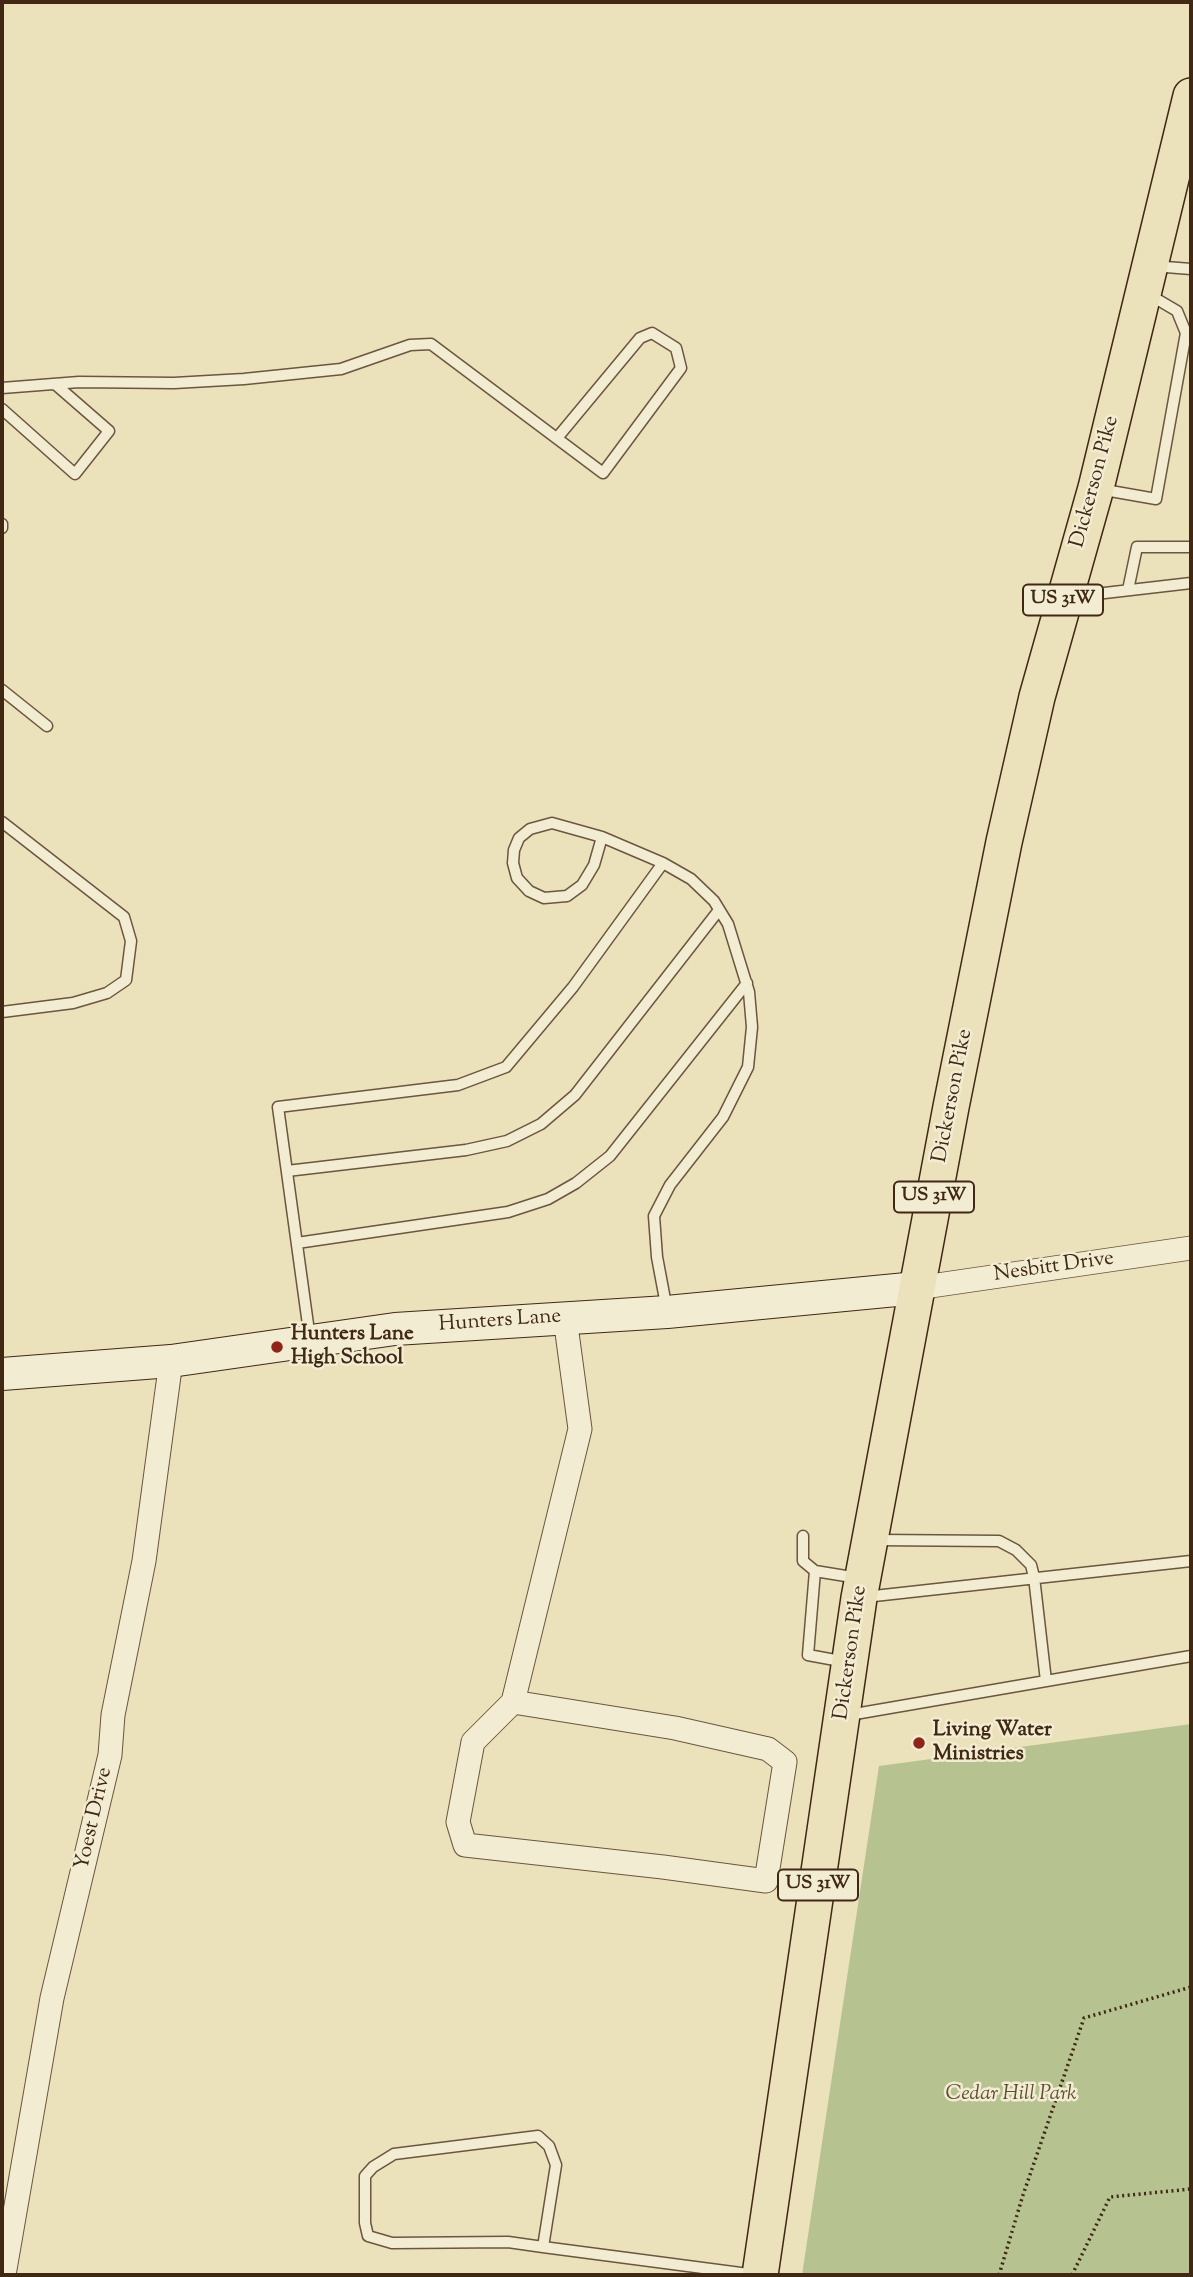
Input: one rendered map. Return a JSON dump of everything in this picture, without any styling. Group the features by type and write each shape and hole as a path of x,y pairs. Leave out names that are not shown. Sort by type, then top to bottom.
{"main road":[{"name":"Dickerson Pike","path":"760,2275 861,1588 1004,842 1037,697 1096,488 1147,279 1173,194 1191,96"}],"street":[{"name":"Nesbitt Drive","path":"917,1288 1191,1248"},
{"name":"Hunters Lane","path":"2,1374 171,1362 395,1329 667,1312 917,1288"},
{"path":"513,1702 675,1728 768,1749 785,1762 766,1881 465,1845 458,1822 473,1742 513,1702 580,1429 565,1318"},
{"name":"Yoest Drive","path":"4,2275 52,1998 110,1755 113,1715 144,1560 171,1362"}],"lane":[{"path":"1147,279 1191,270"},
{"path":"1096,488 1156,499 1186,333 1177,311 1147,279"},
{"path":"2,388 79,382 174,383 244,379 341,369 410,345 431,344 603,473 681,368 676,348 652,333 640,338 557,438"},
{"path":"2,408 75,474 109,430 55,384"},
{"path":"1128,590 1137,547 1191,547"},
{"path":"1064,597 1093,596 1191,583"},
{"path":"2,690 47,726"},
{"path":"2,822 124,917 131,941 126,981 107,993 73,1003 2,1012"},
{"path":"602,837 594,865 582,885 567,896 544,898 529,891 517,878 513,863 519,838 530,829 552,823 602,837 663,863 691,879 714,901 728,924 747,983 752,1027 748,1067 723,1117 670,1185 654,1216 657,1257 667,1312"},
{"path":"310,1342 278,1107 458,1085 506,1067 573,987 663,863"},
{"path":"286,1171 466,1150 507,1141 541,1124 575,1095 719,910"},
{"path":"297,1243 508,1212 548,1199 576,1183 610,1156 747,983"},
{"path":"803,1536 803,1561 815,1571 861,1588 1034,1577 1191,1561"},
{"path":"870,1540 999,1541 1016,1550 1031,1566 1034,1577 1046,1681"},
{"path":"815,1571 808,1655 850,1662"},
{"path":"842,1716 1191,1656"},
{"path":"543,2247 556,2165 550,2146 538,2136 394,2154 373,2167 365,2176 365,2223 368,2236 392,2243 508,2242 543,2247 760,2275"}],"path":[{"path":"999,2275 1023,2194 1084,2018 1191,1987"},
{"path":"1072,2275 1110,2197 1191,2189"}],"green space":[{"name":"Cedar Hill Park","path":"1191,1724 1191,2275 802,2275 879,1766"}],"place":[{"name":"Hunters Lane High School","path":"277,1347"},
{"name":"Living Water Ministries","path":"919,1743"}]}
